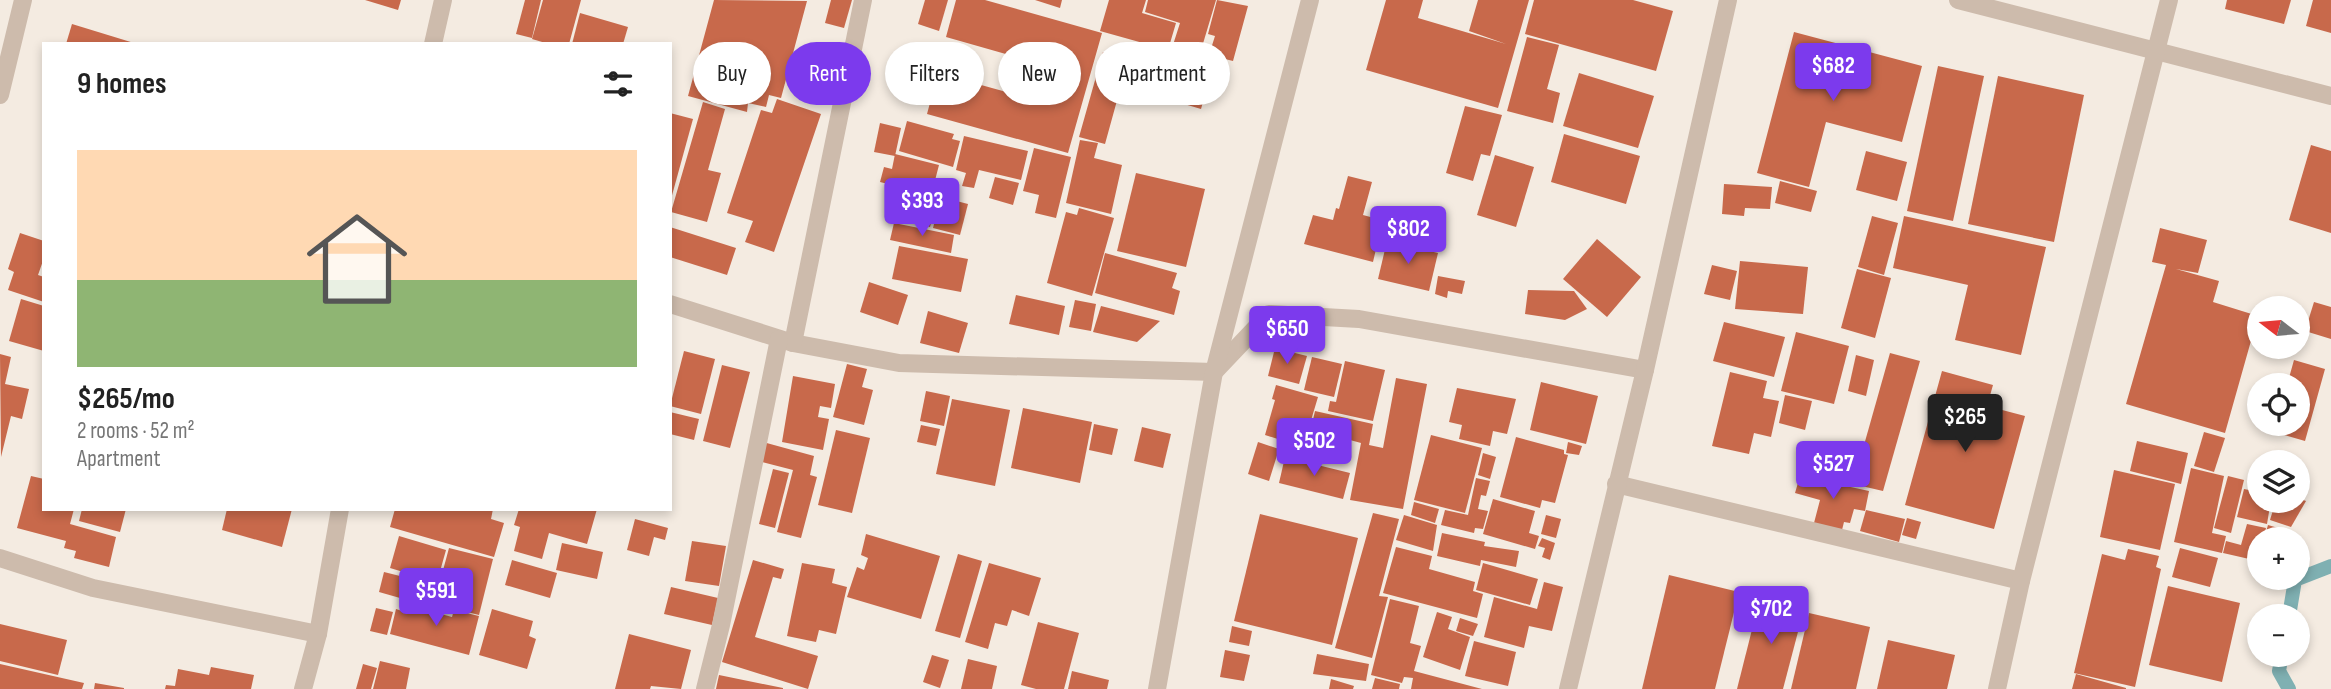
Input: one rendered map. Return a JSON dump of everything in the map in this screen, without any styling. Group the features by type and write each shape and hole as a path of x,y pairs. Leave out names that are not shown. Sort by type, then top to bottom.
{"street":[{"path":"0,95 23,0"},
{"path":"433,42 443,0"},
{"path":"705,689 863,0"},
{"path":"1157,689 1214,372 1310,0"},
{"path":"1568,689 1645,370 1728,0"},
{"path":"1958,0 2331,96"},
{"path":"1997,689 2021,581 2169,0"},
{"path":"672,305 786,341 899,363 1214,372 1269,314 1359,319 1645,370"},
{"path":"1616,484 2021,581"},
{"path":"303,689 317,634 340,511"},
{"path":"0,558 93,588 317,634"}],"building":[{"path":"365,0 401,0 398,10"},
{"path":"525,0 541,0 532,38 516,34"},
{"path":"543,0 581,0 570,42 542,42 532,39"},
{"path":"714,0 807,1 796,42 785,42 785,83 781,98 771,96 771,42 703,42"},
{"path":"831,0 852,0 844,28 825,23"},
{"path":"925,0 948,0 939,31 918,24"},
{"path":"956,0 985,0 1102,33 1099,42 1095,42 1095,58 1068,153 927,114 929,105 984,105 984,86 998,90 998,105 1081,105 1081,42 998,42 998,52 984,48 984,42 964,42 946,37"},
{"path":"1035,0 1062,0 1060,8"},
{"path":"1109,0 1146,0 1142,13 1176,23 1170,42 1139,42 1100,31"},
{"path":"1148,0 1216,0 1203,42 1174,42 1180,23 1145,12"},
{"path":"1217,0 1248,6 1233,61 1230,60 1230,42 1213,42 1215,36 1208,34"},
{"path":"1386,0 1423,0 1418,18 1506,44 1469,31 1478,0 1529,0 1498,108 1366,70"},
{"path":"1534,0 1633,0 1673,11 1656,71 1525,34"},
{"path":"2227,0 2291,0 2284,24 2225,9"},
{"path":"2313,0 2331,0 2331,33 2306,26"},
{"path":"580,13 628,27 624,42 573,42"},
{"path":"72,24 131,42 67,42"},
{"path":"1794,32 1922,66 1902,142 1826,122 1809,187 1757,173"},
{"path":"1527,37 1559,45 1547,89 1560,93 1553,123 1507,111"},
{"path":"1938,66 1984,76 1953,221 1907,211"},
{"path":"1579,73 1654,96 1638,148 1563,126"},
{"path":"1998,76 2084,95 2054,242 1968,224"},
{"path":"693,78 693,97 688,96"},
{"path":"1095,80 1095,105 1116,105 1105,144 1079,137"},
{"path":"777,99 785,102 785,105 795,105 821,114 774,252 745,242 753,221 727,213 761,110 772,113"},
{"path":"702,105 725,109 708,170 721,173 707,222 672,212"},
{"path":"721,105 748,105 747,112"},
{"path":"1465,106 1502,115 1490,156 1481,154 1473,181 1446,173"},
{"path":"672,114 693,119 672,195"},
{"path":"907,121 954,134 952,139 960,141 953,167 899,151"},
{"path":"880,123 901,128 895,156 874,152"},
{"path":"1564,134 1640,156 1626,204 1551,182"},
{"path":"964,136 1028,151 1021,180 979,170 974,188 962,186 966,173 956,170"},
{"path":"1080,140 1098,143 1094,158 1122,165 1111,214 1066,203"},
{"path":"2311,145 2331,151 2331,233 2289,220"},
{"path":"1034,148 1071,157 1056,218 1035,213 1039,195 1023,191"},
{"path":"1866,151 1907,162 1897,201 1856,190"},
{"path":"895,154 939,165 932,192 938,194 930,227 900,219 905,199 886,193 888,184 880,182 884,167 892,169"},
{"path":"1495,155 1534,167 1516,227 1477,215"},
{"path":"1136,173 1205,189 1186,267 1117,251"},
{"path":"1348,176 1372,182 1363,215 1374,218 1371,230 1380,232 1373,262 1304,244 1313,215 1333,220 1336,208 1339,209"},
{"path":"995,177 1019,183 1013,205 989,198"},
{"path":"1780,181 1817,191 1811,212 1775,203"},
{"path":"1724,184 1772,187 1770,209 1745,208 1744,216 1722,214"},
{"path":"941,197 968,204 960,235 933,228"},
{"path":"1079,208 1114,218 1092,296 1047,283 1066,212 1077,215"},
{"path":"1872,216 1898,223 1884,275 1858,267"},
{"path":"1904,216 2046,247 2021,355 1955,340 1968,285 1893,268"},
{"path":"894,223 954,235 951,253 890,240"},
{"path":"672,228 736,248 727,275 672,258"},
{"path":"2160,228 2207,240 2198,273 2176,269 2219,281 2213,302 2247,313 2247,355 2225,433 2126,404 2166,265 2152,262"},
{"path":"20,233 42,240 42,264 38,275 42,276 42,301 8,290 14,272 8,269"},
{"path":"1597,239 1641,277 1607,317 1563,279"},
{"path":"1387,241 1438,253 1429,291 1378,279"},
{"path":"899,246 968,259 961,292 892,279"},
{"path":"1105,253 1177,273 1172,288 1180,291 1174,315 1095,293"},
{"path":"1740,261 1808,267 1803,314 1735,309"},
{"path":"1712,265 1737,271 1730,300 1704,294"},
{"path":"1857,269 1891,278 1875,338 1841,328"},
{"path":"1438,276 1465,281 1462,294 1448,291 1447,298 1435,294"},
{"path":"869,282 908,295 898,325 860,312"},
{"path":"1528,290 1574,291 1587,309 1565,320 1525,314"},
{"path":"1016,295 1065,306 1059,335 1009,324"},
{"path":"21,299 42,305 42,350 9,341"},
{"path":"1075,300 1096,304 1091,331 1069,327"},
{"path":"2314,302 2331,307 2331,339 2310,333 2310,315"},
{"path":"1101,306 1160,321 1137,342 1093,332"},
{"path":"928,311 968,323 959,353 920,343"},
{"path":"1724,322 1785,337 1774,377 1713,361"},
{"path":"1796,332 1849,346 1834,404 1781,391"},
{"path":"1275,348 1307,356 1299,384 1268,376"},
{"path":"684,351 715,359 701,414 672,407"},
{"path":"1890,353 1920,361 1883,491 1853,484"},
{"path":"0,354 11,357 5,384 29,389 22,419 11,416 1,457"},
{"path":"1856,355 1874,360 1866,396 1848,391"},
{"path":"1312,357 1342,364 1334,397 1304,390"},
{"path":"2294,360 2325,369 2310,423 2310,373 2290,373"},
{"path":"1345,361 1385,370 1373,421 1328,411 1330,401 1336,402"},
{"path":"847,364 867,369 862,387 873,390 864,425 833,417"},
{"path":"722,365 750,372 730,448 703,441"},
{"path":"1942,371 1993,385 1987,406 2025,416 1994,529 1905,505"},
{"path":"1730,372 1767,381 1763,398 1779,401 1771,437 1754,433 1749,454 1712,446"},
{"path":"793,376 835,384 831,408 820,406 818,417 829,419 823,450 782,442"},
{"path":"1396,378 1427,384 1403,509 1350,500 1361,443 1350,440 1347,454 1330,451 1327,460 1305,455 1315,411 1373,424 1369,445 1383,448"},
{"path":"1541,382 1598,396 1586,444 1530,430"},
{"path":"1276,385 1318,397 1303,447 1265,435 1275,400 1272,399"},
{"path":"1457,388 1516,399 1507,434 1493,431 1490,446 1459,439 1462,425 1449,422"},
{"path":"926,391 950,396 944,426 920,421"},
{"path":"1785,395 1812,401 1805,430 1779,423"},
{"path":"952,399 1010,410 995,486 936,474"},
{"path":"1023,408 1092,422 1080,483 1011,468"},
{"path":"672,412 699,419 694,440 672,434"},
{"path":"1094,424 1118,429 1112,455 1089,450"},
{"path":"921,425 940,429 936,446 917,442"},
{"path":"1142,427 1171,434 1163,468 1134,461"},
{"path":"836,430 870,438 852,513 818,505"},
{"path":"2204,432 2225,438 2214,472 2194,466"},
{"path":"1431,435 1482,448 1465,513 1414,500"},
{"path":"2288,436 2306,436 2305,441"},
{"path":"1516,437 1564,450 1564,454 1568,455 1555,503 1542,500 1540,508 1500,497"},
{"path":"2137,441 2188,453 2181,484 2130,471"},
{"path":"763,442 814,456 810,475 817,477 801,538 777,532 793,470 758,461"},
{"path":"1258,442 1279,449 1269,481 1248,474"},
{"path":"1568,442 1582,446 1579,455 1566,453"},
{"path":"1483,453 1496,457 1490,479 1478,475"},
{"path":"1285,457 1350,473 1343,499 1279,483"},
{"path":"2191,468 2224,476 2212,533 2226,536 2222,553 2174,542"},
{"path":"773,469 789,473 775,528 759,524"},
{"path":"2114,470 2175,484 2160,550 2100,537"},
{"path":"31,476 42,479 42,511 73,511 70,524 116,537 109,567 74,558 76,551 64,548 66,541 17,528"},
{"path":"1800,476 1869,491 1865,511 1854,509 1850,523 1844,522 1842,530 1814,523 1820,500 1795,493"},
{"path":"2228,476 2244,480 2231,533 2214,528"},
{"path":"1476,478 1490,481 1486,496 1481,495 1478,509 1488,511 1483,529 1475,528 1474,533 1441,525 1445,510 1468,515"},
{"path":"2244,489 2247,490 2247,513 2269,513 2267,524 2237,517"},
{"path":"1493,499 1535,511 1529,533 1539,536 1535,549 1483,534"},
{"path":"1414,502 1439,509 1435,523 1411,515"},
{"path":"1866,510 1905,519 1899,542 1860,531"},
{"path":"82,511 125,511 120,532 79,521"},
{"path":"227,511 291,511 282,547 222,530"},
{"path":"394,511 493,511 491,519 504,523 494,557 390,527"},
{"path":"518,511 596,511 587,544 549,533 542,559 514,551 520,527 514,525"},
{"path":"1373,513 1399,519 1379,596 1388,597 1372,658 1335,648"},
{"path":"2272,513 2299,513 2291,527 2270,520"},
{"path":"1260,514 1358,538 1332,645 1234,621"},
{"path":"1404,515 1437,525 1433,551 1396,540"},
{"path":"1546,515 1561,519 1556,538 1541,534"},
{"path":"1907,518 1921,522 1916,539 1902,535"},
{"path":"635,519 668,528 665,540 654,537 649,556 627,550"},
{"path":"2247,524 2261,527 2247,527 2247,558 2223,553 2226,541 2241,545"},
{"path":"1442,533 1485,542 1484,546 1519,551 1516,567 1481,560 1480,566 1437,556"},
{"path":"866,534 940,556 921,619 847,597 857,567 864,570 868,558 861,555"},
{"path":"399,536 446,550 437,582 390,568"},
{"path":"1542,538 1555,543 1550,560 1542,557 1545,548 1538,546"},
{"path":"692,541 726,546 719,586 685,581"},
{"path":"562,543 603,552 597,579 556,570"},
{"path":"1396,547 1432,556 1429,569 1475,582 1473,591 1483,594 1477,618 1383,593"},
{"path":"449,548 493,559 479,615 419,600 423,585 438,589"},
{"path":"2180,548 2218,558 2210,587 2172,577"},
{"path":"2128,549 2159,556 2156,567 2161,569 2135,687 2074,673 2102,554 2125,560"},
{"path":"958,554 982,561 960,638 935,631"},
{"path":"512,560 557,573 550,598 505,585"},
{"path":"753,560 784,569 781,579 773,577 755,637 818,656 808,689 722,662"},
{"path":"802,563 835,569 832,583 847,587 836,634 819,630 816,642 787,636"},
{"path":"989,563 1041,578 1029,616 1012,610 1007,626 995,623 988,649 965,642"},
{"path":"1483,563 1538,579 1530,605 1476,590"},
{"path":"384,572 412,579 407,600 379,592"},
{"path":"1669,575 1739,592 1715,689 1642,689"},
{"path":"1544,582 1563,587 1552,631 1529,626 1524,648 1484,637 1494,597 1537,609"},
{"path":"2168,586 2240,603 2222,682 2149,665"},
{"path":"671,587 718,598 712,625 664,614"},
{"path":"1760,598 1804,609 1783,689 1737,689"},
{"path":"1390,599 1419,606 1410,643 1421,646 1414,671 1482,689 1411,689 1413,678 1404,677 1402,683 1371,675"},
{"path":"404,604 452,617 454,610 479,616 469,655 390,634 396,609 402,611"},
{"path":"376,608 393,612 387,635 370,631"},
{"path":"492,609 533,621 529,636 536,639 527,669 479,655"},
{"path":"1437,612 1452,617 1448,629 1470,637 1460,670 1423,657"},
{"path":"1809,613 1870,627 1856,689 1791,689"},
{"path":"1460,618 1478,624 1473,636 1456,631"},
{"path":"1038,622 1079,633 1064,689 1036,689 1021,685"},
{"path":"0,624 67,640 58,675 0,661"},
{"path":"1232,626 1252,631 1249,646 1229,642"},
{"path":"629,634 691,650 681,689 651,686 650,689 615,689"},
{"path":"1888,640 1955,655 1947,689 1877,689"},
{"path":"1474,641 1516,652 1508,686 1465,676"},
{"path":"1225,650 1250,655 1244,681 1220,677"},
{"path":"1317,654 1369,664 1366,681 1313,674"},
{"path":"932,655 949,660 940,688 923,682"},
{"path":"968,659 997,666 992,689 961,689"},
{"path":"380,661 410,668 406,689 373,689"},
{"path":"0,664 84,683 82,689 0,689"},
{"path":"363,664 377,668 371,689 356,689"},
{"path":"211,667 254,675 251,689 165,689 166,685 175,686 178,669 209,675"},
{"path":"1072,671 1109,680 1107,689 1068,689"},
{"path":"2076,674 2126,688 2126,689 2072,689"},
{"path":"719,675 783,688 783,689 716,689"},
{"path":"1375,678 1400,684 1399,689 1372,689"},
{"path":"1331,679 1354,686 1353,689 1329,689"},
{"path":"95,683 124,688 124,689 94,689"}],"waterway":[{"path":"2291,604 2295,580 2331,566"},
{"path":"2280,667 2279,671 2289,689"}]}
